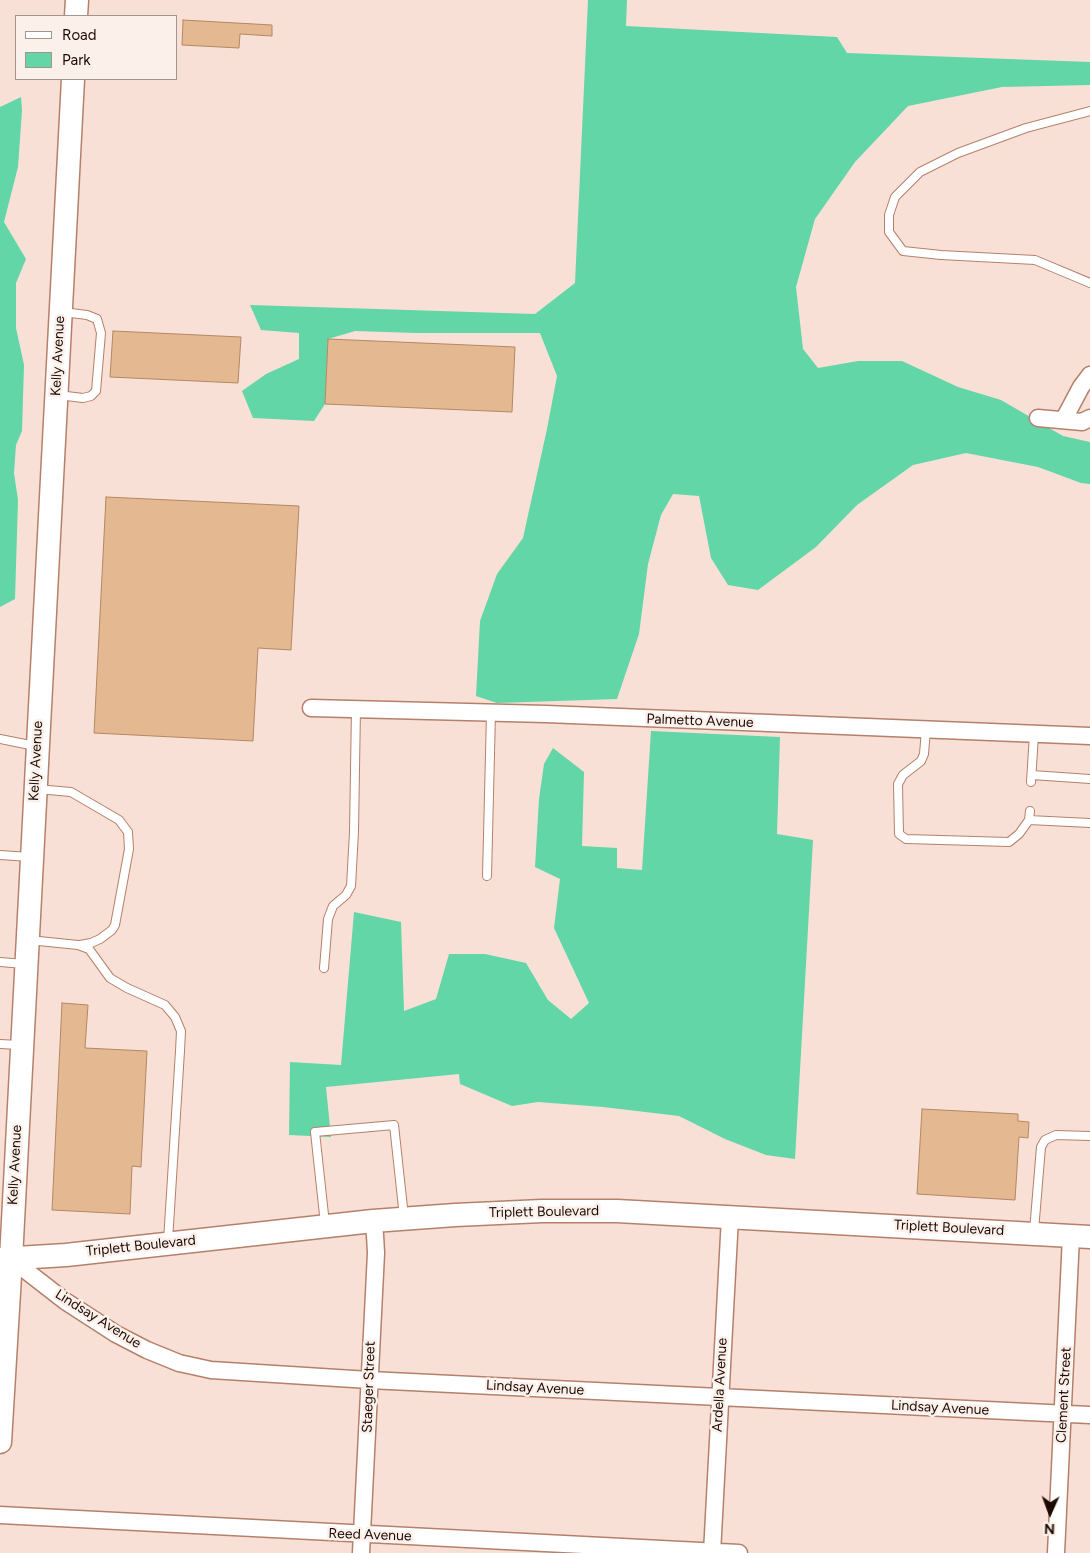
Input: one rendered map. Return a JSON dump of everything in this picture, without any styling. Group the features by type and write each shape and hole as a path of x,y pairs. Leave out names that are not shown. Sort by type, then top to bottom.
{"main road":[{"path":"76,15 77,0"},
{"name":"Kelly Avenue","path":"0,1442 11,1045 26,964 73,80"},
{"name":"Triplett Boulevard","path":"6,1259 66,1255 373,1221 542,1211 617,1211 1081,1236"}],"street":[{"path":"1064,420 1081,387 1090,375"},
{"path":"1038,418 1082,422 1090,418"},
{"name":"Palmetto Avenue","path":"311,708 356,708 1090,736"},
{"name":"Ardella Avenue","path":"712,1552 730,1217"},
{"name":"Staeger Street","path":"360,1553 376,1253 373,1221"},
{"name":"Clement Street","path":"1056,1553 1062,1414 1081,1236"},
{"name":"Lindsay Avenue","path":"6,1259 116,1334 147,1350 179,1363 219,1371 1090,1415"},
{"name":"Reed Avenue","path":"0,1515 739,1553"}],"lane":[{"path":"1090,112 1026,128 958,152 920,172 894,197 889,215 889,232 903,251 1035,260 1090,283"},
{"path":"56,394 83,398 91,396 96,391 101,333 97,319 87,315 60,312"},
{"path":"324,968 328,919 333,906 346,895 351,886 356,708"},
{"path":"487,876 491,713"},
{"path":"926,730 924,754 921,761 903,775 898,784 899,834 906,839 1009,842 1019,834 1030,820 1030,811"},
{"path":"1034,734 1032,778 1090,779"},
{"path":"0,739 37,746"},
{"path":"27,940 78,945 100,940 112,930 115,925 129,849 128,832 119,820 71,792 35,789"},
{"path":"1030,820 1090,823"},
{"path":"0,855 31,857"},
{"path":"78,945 88,949 110,978 165,1005 175,1017 181,1031 168,1243"},
{"path":"0,962 26,964"},
{"path":"326,1226 315,1132 394,1125 404,1219"},
{"path":"1034,1233 1041,1147 1045,1140 1056,1135 1090,1136"}],"green space":[{"path":"588,0 627,0 626,26 837,37 847,53 1090,62 1090,85 1002,87 908,106 855,162 815,219 796,287 803,349 818,368 858,361 902,361 958,387 1001,400 1063,436 1090,442 1090,484 1081,483 1038,467 966,453 913,465 857,505 816,547 758,590 728,585 711,558 699,496 673,494 661,515 648,564 639,634 617,699 497,703 476,696 480,621 497,574 523,538 547,429 557,376 540,333 355,331 328,339 325,404 314,421 253,418 242,391 266,374 299,359 299,333 261,330 250,305 535,314 575,283"},
{"path":"21,97 22,110 18,167 4,222 26,259 16,283 16,328 24,365 22,431 16,445 14,473 18,500 15,599 0,607 0,107"},
{"path":"651,731 780,737 777,834 813,840 795,1159 766,1155 725,1139 679,1116 538,1102 512,1106 460,1084 459,1074 326,1087 331,1137 289,1135 290,1062 341,1065 354,912 401,922 404,1011 436,999 449,954 485,954 526,963 548,1000 571,1019 589,1003 554,928 560,879 535,867 539,799 544,764 553,748 584,772 582,846 617,848 617,868 642,870"}],"building":[{"path":"183,20 272,25 272,36 240,34 239,48 182,45"},
{"path":"113,331 241,337 238,383 110,377"},
{"path":"328,339 515,347 512,412 325,404"},
{"path":"106,497 299,506 291,650 258,648 253,741 94,733"},
{"path":"62,1003 88,1005 85,1048 147,1051 141,1167 132,1166 130,1214 52,1210"},
{"path":"922,1109 1018,1114 1018,1121 1029,1122 1028,1138 1019,1137 1015,1200 917,1194"}]}
